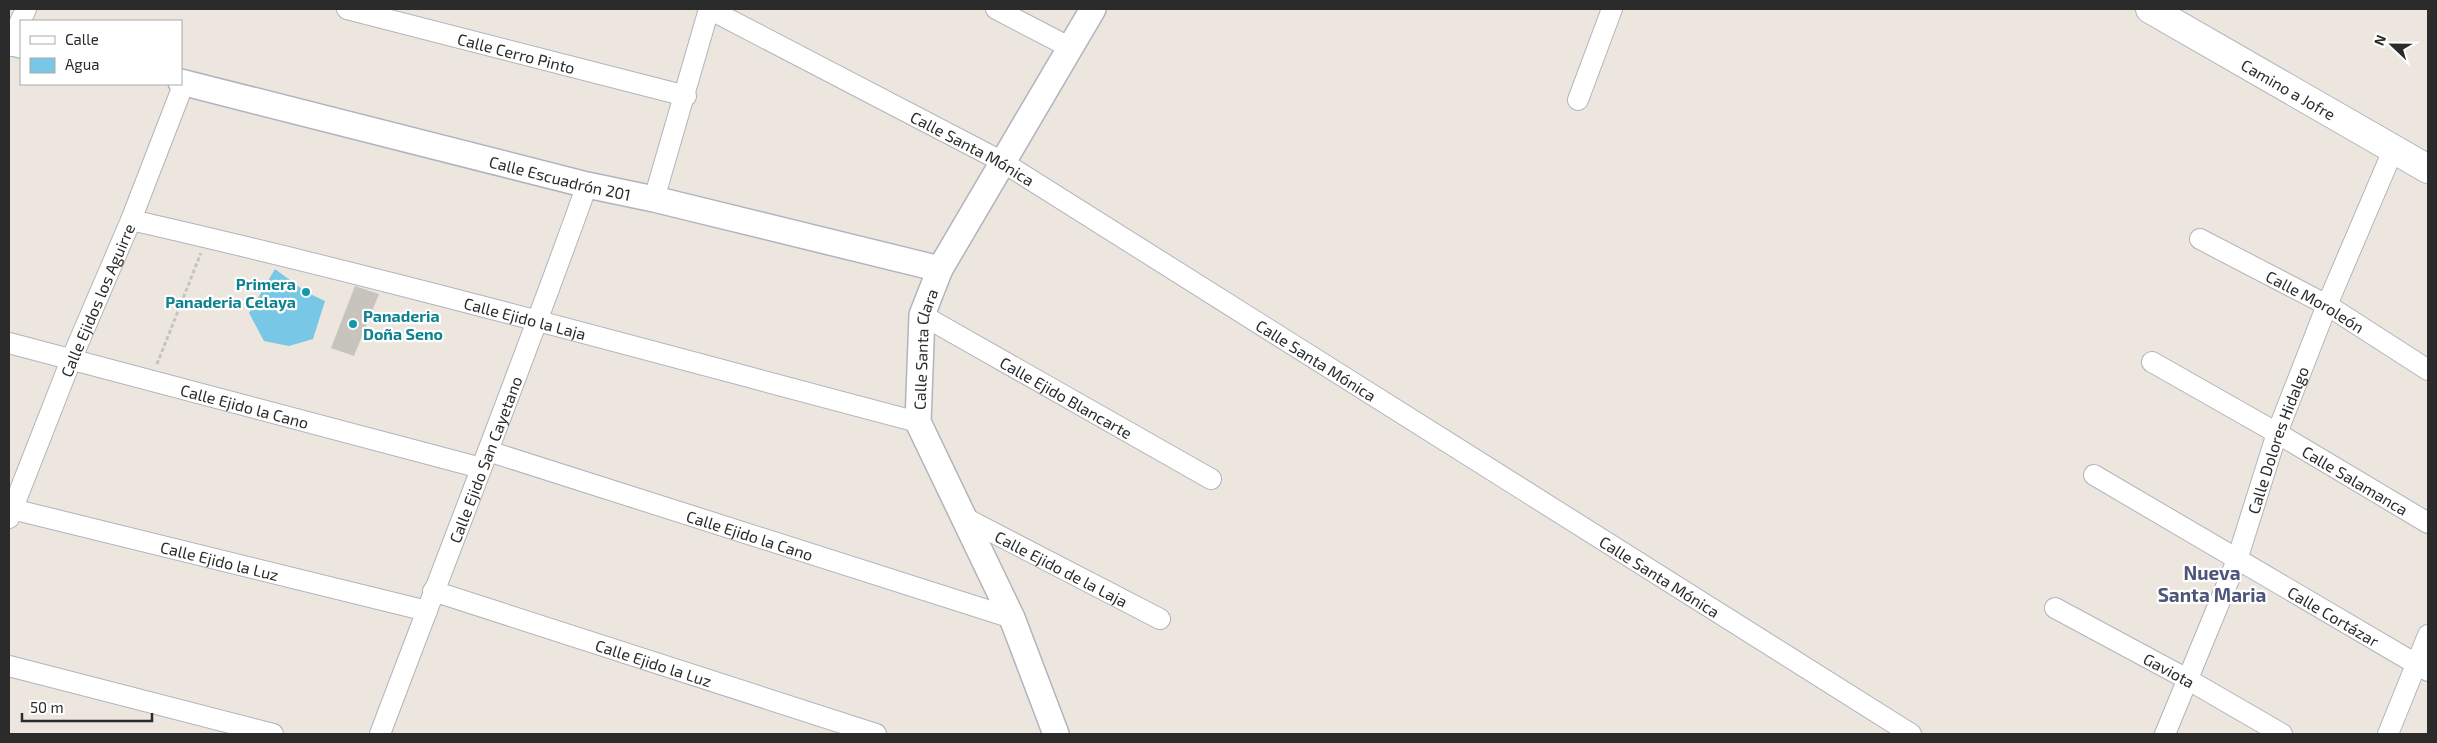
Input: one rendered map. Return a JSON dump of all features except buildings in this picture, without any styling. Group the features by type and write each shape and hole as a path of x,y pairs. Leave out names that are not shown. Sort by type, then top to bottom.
{"main road":[{"name":"Camino a Jofre","path":"2150,9 2428,169"}],"street":[{"name":"Calle Cerro Pinto","path":"347,9 686,96"},
{"path":"654,199 686,96 709,9"},
{"name":"Calle Santa Mónica","path":"709,9 1001,161 1911,734"},
{"path":"996,9 1071,48"},
{"name":"Calle Santa Clara","path":"1056,734 1012,618 918,422 922,315 940,269 1001,161 1093,9"},
{"path":"1578,100 1612,9"},
{"path":"12,44 20,24"},
{"name":"Calle Escuadrón 201","path":"183,83 587,185 654,199 940,269"},
{"name":"Calle Ejidos los Aguirre","path":"10,514 71,360 132,220 183,83"},
{"name":"Calle Dolores Hidalgo","path":"2165,734 2237,560 2277,433 2327,306 2394,148"},
{"name":"Calle Ejido San Cayetano","path":"380,734 433,591 538,322 587,185"},
{"name":"Calle Ejido la Laja","path":"132,220 538,322 918,422"},
{"name":"Calle Moroleón","path":"2200,239 2327,306 2428,370"},
{"name":"Calle Ejido Blancarte","path":"922,315 1210,479"},
{"name":"Calle Ejido la Cano","path":"9,344 151,381 485,460 1012,618"},
{"name":"Calle Salamanca","path":"2152,362 2277,433 2428,523"},
{"name":"Calle Cortázar","path":"2094,475 2423,668"},
{"name":"Calle Ejido la Luz","path":"10,514 427,611"},
{"name":"Calle Ejido de la Laja","path":"963,517 1160,619"},
{"name":"Calle Ejido la Luz","path":"433,591 876,734"},
{"name":"Gaviota","path":"2055,608 2187,679 2282,734"},
{"path":"2388,734 2423,668 2428,635"},
{"path":"9,666 273,734"}],"path":[{"path":"151,381 207,238"}],"water":[{"path":"275,269 306,292 325,301 313,339 289,346 264,341 249,313"}],"place":[{"name":"Primera Panaderia Celaya","path":"306,292"},
{"name":"Panaderia Doña Seno","path":"353,324"}],"district":[{"name":"Nueva Santa Maria","path":"2212,583"}]}
